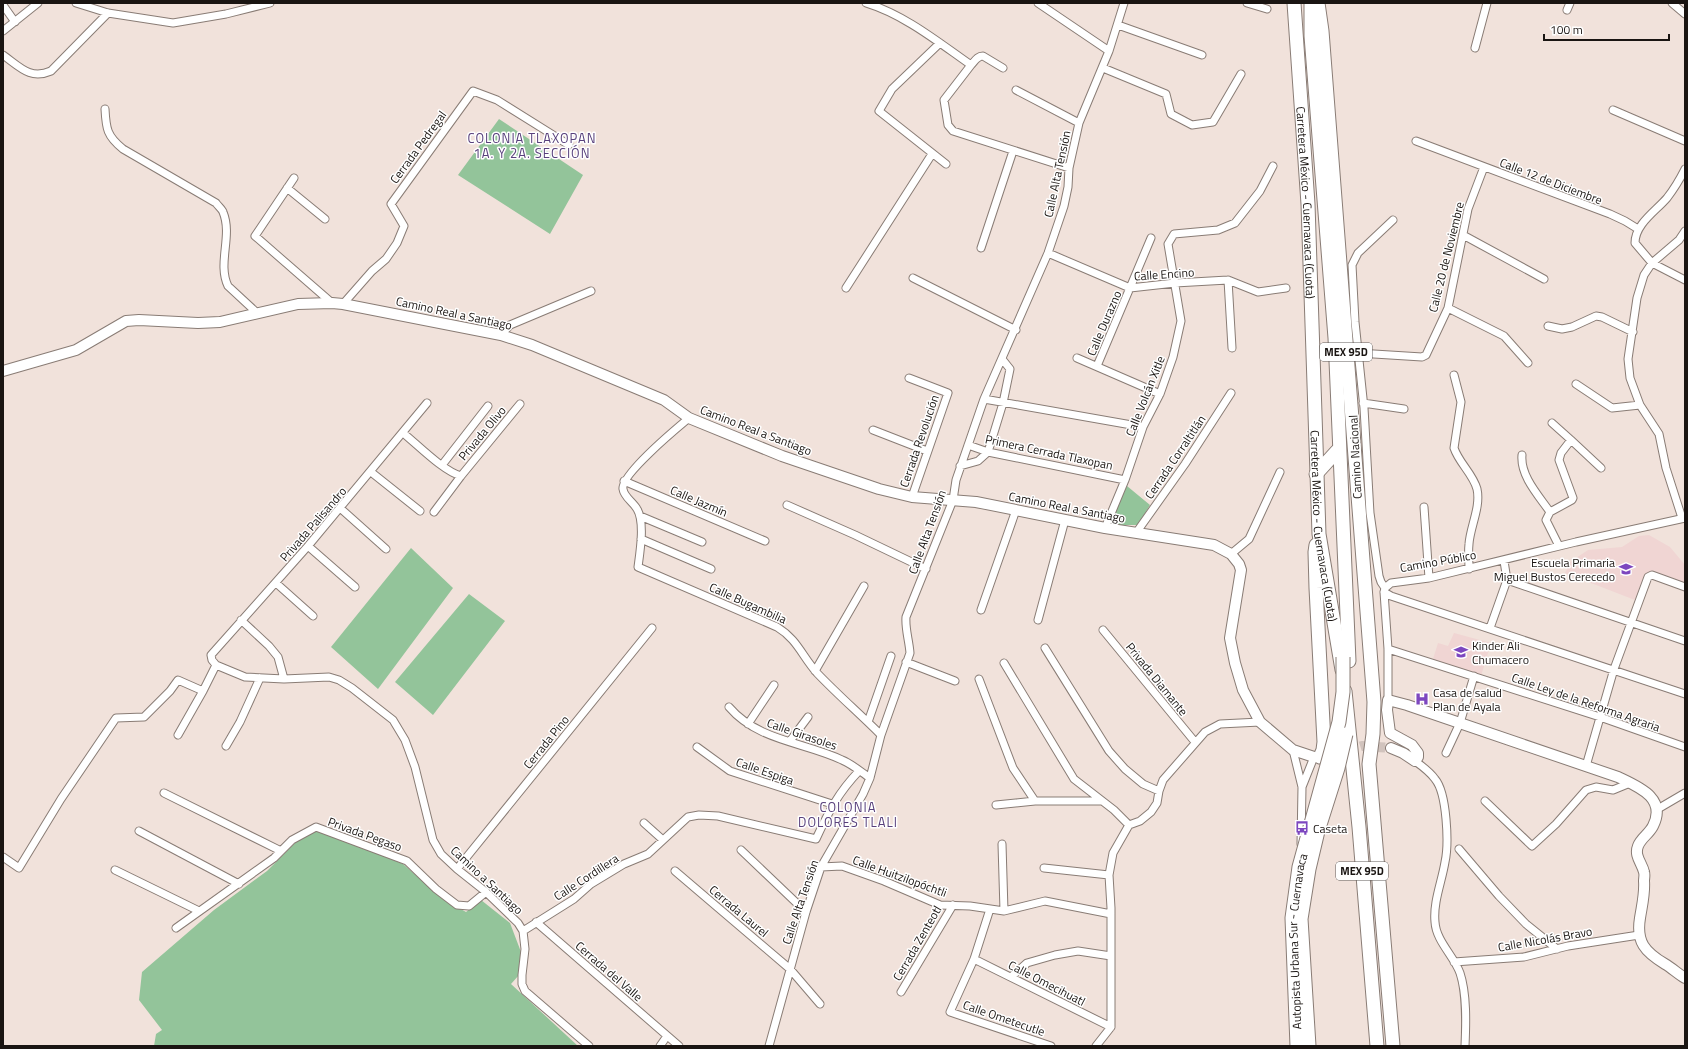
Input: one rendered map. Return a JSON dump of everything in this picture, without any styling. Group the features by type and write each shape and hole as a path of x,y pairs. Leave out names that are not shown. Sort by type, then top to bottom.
{"highway":[{"name":"Carretera México - Cuernavaca (Cuota)","path":"1294,3 1308,204 1319,534 1346,695 1377,1046"},
{"path":"1311,3 1311,36 1336,338 1345,584 1352,692 1344,723"},
{"name":"MEX 95D","path":"1318,3 1322,31 1374,702 1373,734 1369,764 1393,1046"},
{"path":"1308,204 1318,228 1324,261 1333,344 1344,723"},
{"path":"1316,474 1337,451"},
{"path":"1319,534 1315,552 1324,730 1323,750 1320,757"},
{"name":"Autopista Urbana Sur - Cuernavaca","path":"1297,1046 1292,918 1299,867 1344,723"},
{"name":"Autopista Urbana Sur - Cuernavaca","path":"1309,1046 1301,919 1309,869 1318,831 1338,768 1344,723"}],"street":[{"path":"3,31 38,3"},
{"path":"76,3 108,13 173,23 226,14 270,3"},
{"path":"866,3 891,12 940,43 971,65"},
{"path":"1038,3 1110,51"},
{"name":"Calle Alta Tensión","path":"769,1046 781,1008 806,912 821,867 864,794 870,778 881,734 910,653 909,640 905,626 906,617 953,500 960,466 984,399 1016,330 1048,254 1064,206 1068,187 1069,168 1079,123 1110,51 1124,3"},
{"path":"1248,3 1267,9"},
{"path":"1475,48 1487,3"},
{"path":"1672,3 1685,14"},
{"path":"3,5 15,22"},
{"path":"3,55 31,74 41,75 51,71 108,13"},
{"path":"1118,25 1202,55"},
{"path":"940,43 892,89 879,111 946,164"},
{"path":"1003,68 983,56 976,58 944,100 948,125 953,131 1069,168"},
{"path":"1103,68 1166,94 1171,114 1192,125 1213,122 1241,74"},
{"path":"1016,90 1079,123"},
{"name":"Cerrada Pedregal","path":"343,304 372,271 386,259 397,243 404,226 391,204 473,91 497,100 569,145"},
{"path":"105,109 106,128 113,140 123,149 216,203 223,212 226,225 226,242 224,253 226,282 228,286 256,312"},
{"path":"1613,110 1685,141"},
{"name":"Calle 12 de Diciembre","path":"1416,141 1610,214 1638,229"},
{"path":"981,248 1013,151"},
{"path":"846,288 932,154"},
{"name":"Calle Volcán Xitle","path":"1105,528 1125,480 1143,427 1160,394 1173,356 1181,321 1168,244 1170,238 1174,234 1218,230 1235,223 1260,190 1273,166"},
{"name":"Calle 20 de Noviembre","path":"1358,353 1422,357 1426,354 1448,308 1468,209 1484,167"},
{"path":"1685,169 1679,182 1667,198 1638,229 1635,237 1635,243 1652,263 1685,280"},
{"path":"294,178 255,236 332,303"},
{"path":"287,188 325,219"},
{"name":"Camino Nacional","path":"1385,590 1380,582 1370,512 1352,265 1354,258 1393,220"},
{"path":"1684,518 1666,468 1658,434 1640,405 1630,378 1628,359 1640,285 1644,275 1652,263 1679,240 1685,231"},
{"path":"1463,236 1544,279"},
{"name":"Calle Durazno","path":"1097,366 1151,238"},
{"name":"Calle Encino","path":"1048,254 1130,288 1175,283 1228,280 1258,292 1286,288"},
{"path":"913,278 1016,330"},
{"path":"1228,280 1232,348"},
{"path":"501,335 510,325 590,291"},
{"name":"Camino Real a Santiago","path":"3,371 76,350 126,321 139,320 198,323 220,322 256,312 298,304 343,304 501,335 562,356 664,400 689,418 782,456 879,489 912,497 976,502 1105,528 1214,545 1231,554"},
{"path":"1448,308 1508,339 1528,363"},
{"path":"1548,326 1562,329 1572,327 1596,316 1602,316 1633,332"},
{"path":"1077,358 1160,394"},
{"path":"960,466 978,461 988,452 1003,403 1010,369 1002,359"},
{"path":"1454,374 1461,402 1454,448 1456,455 1477,488 1477,500 1468,544 1469,569"},
{"name":"Cerrada Revolución","path":"909,378 948,393 912,497"},
{"path":"1576,384 1612,408 1640,405"},
{"name":"Cerrada Corraltitlán","path":"1136,533 1185,464 1231,392"},
{"path":"984,399 1143,427"},
{"name":"Privada Palisandro","path":"216,665 212,660 211,655 240,620 276,583 308,546 427,403"},
{"path":"1363,403 1404,409"},
{"name":"Privada Olivo","path":"434,512 461,476 520,404"},
{"name":"Privada Olivo","path":"442,465 488,406"},
{"path":"689,418 648,454 624,482 623,488 640,516 641,539 711,569"},
{"path":"1552,423 1601,468"},
{"path":"873,430 927,451"},
{"name":"Privada Olivo","path":"403,433 454,474 461,476"},
{"path":"1559,546 1546,520 1550,512 1573,498 1559,460 1559,456 1571,440"},
{"name":"Primera Cerrada Tlaxopan","path":"968,445 988,452 1125,480"},
{"path":"1522,455 1522,468 1550,512"},
{"path":"371,472 420,512"},
{"path":"1280,472 1248,539 1231,554 1239,564 1241,570 1230,638 1235,663 1244,690 1260,722 1293,750 1320,757 1302,787"},
{"name":"Calle Jazmín","path":"624,482 765,541"},
{"path":"787,505 926,569"},
{"path":"1424,507 1428,578"},
{"path":"340,508 386,549"},
{"path":"981,610 1016,510"},
{"path":"640,516 702,542"},
{"name":"Camino Público","path":"1385,590 1391,583 1428,578 1469,569 1559,546 1684,518"},
{"path":"1038,620 1065,520"},
{"name":"Calle Bugambilia","path":"641,539 638,567 777,627 787,633 794,640 815,671 881,734"},
{"path":"308,546 355,587"},
{"path":"1490,628 1507,580 1504,561"},
{"path":"1586,766 1614,669 1630,622 1648,577 1652,575 1685,587"},
{"path":"1507,580 1685,641"},
{"path":"276,583 313,616"},
{"path":"815,671 864,586"},
{"path":"1385,590 1391,596 1614,669 1685,694"},
{"path":"1385,590 1388,648 1387,710 1390,733 1412,745 1418,753 1418,757 1415,761"},
{"path":"240,620 269,646 278,657 284,679"},
{"name":"Cerrada Pino","path":"457,869 652,628"},
{"name":"Privada Diamante","path":"1103,630 1195,742"},
{"path":"1045,648 1109,751 1125,769 1143,784 1159,791"},
{"name":"Calle Ley de la Reforma Agraria","path":"1388,648 1600,717 1685,747"},
{"path":"868,722 891,656"},
{"path":"906,662 955,681"},
{"path":"1004,663 1074,779 1129,825"},
{"path":"178,736 216,665"},
{"name":"Camino a Santiago","path":"216,665 245,677 284,679 329,677 339,680 352,688 393,720 405,740 416,767 433,840 441,854 486,892 518,924 523,931 526,949 522,975 522,984 525,991 589,1046"},
{"path":"1446,753 1460,723 1474,676"},
{"path":"226,746 240,722 260,678"},
{"path":"979,679 1013,768 1035,801"},
{"path":"3,857 19,868 61,799 116,718 144,717 170,691 178,680 203,691"},
{"path":"748,724 774,685"},
{"path":"1388,700 1407,705 1586,766 1630,783 1652,797 1656,810 1656,819 1652,828 1638,845 1637,854 1644,872 1645,887 1639,935 1642,945 1651,955 1685,978"},
{"name":"Calle Girasoles","path":"729,707 736,715 758,731 843,760 870,778"},
{"path":"790,742 808,717"},
{"path":"1096,1046 1110,1026 1111,914 1108,875 1113,853 1129,825 1140,821 1151,812 1157,803 1163,780 1205,732 1220,724 1260,722"},
{"name":"Calle Espiga","path":"697,747 730,771 832,804"},
{"path":"1391,748 1404,753 1415,761 1436,780 1441,790 1446,822 1446,856 1438,894 1435,922 1437,932 1460,974 1463,988 1466,1027 1465,1046"},
{"path":"1293,750 1302,787 1301,892 1309,1046"},
{"path":"832,804 845,786 859,771"},
{"path":"1485,801 1532,846 1556,824 1586,790 1596,787 1613,790 1619,789 1630,783"},
{"path":"164,793 281,851"},
{"path":"1656,810 1685,793"},
{"path":"996,805 1035,801 1102,801"},
{"name":"Calle Cordillera","path":"523,931 574,899 591,884 624,864 648,854 688,817 700,815 718,816 816,839 832,804"},
{"path":"644,823 663,840"},
{"name":"Privada Pegaso","path":"176,928 274,858 292,840 316,827 406,861 436,889 457,904 469,906 486,892"},
{"path":"139,832 239,884"},
{"path":"1002,844 1004,911"},
{"path":"1459,848 1499,896 1526,924 1557,949"},
{"path":"741,850 806,912"},
{"name":"Calle Huitzilopóchtli","path":"821,867 842,866 884,881 940,905 970,906 1004,911 1045,901 1111,914"},
{"path":"1044,868 1108,875"},
{"path":"115,870 199,911"},
{"name":"Cerrada Laurel","path":"675,871 790,969 820,1004"},
{"name":"Cerrada Zenteotl","path":"901,992 952,905"},
{"path":"974,958 990,909"},
{"name":"Cerrada del Valle","path":"536,922 679,1046"},
{"name":"Calle Nicolás Bravo","path":"1454,962 1524,957 1568,946 1639,935"},
{"path":"1011,977 1027,963 1054,954 1078,951 1111,956"},
{"name":"Calle Omecihuatl","path":"974,958 1110,1026"},
{"name":"Calle Ometecutle","path":"974,958 950,1012 1051,1046"},
{"path":"660,1046 668,1036"}],"shaded area":[{"name":"Escuela Primaria Miguel Bustos Cerecedo","path":"1649,535 1670,547 1685,565 1685,590 1644,576 1635,600 1565,573 1570,562 1588,550 1622,547 1639,536"},
{"name":"Kinder Ali Chumacero","path":"1454,633 1491,643 1481,676 1433,659 1438,643 1448,646"}],"green space":[{"path":"499,119 583,175 550,234 458,175"},
{"path":"1127,486 1150,505 1138,525 1109,525"},
{"path":"411,548 453,588 378,689 331,647"},
{"path":"469,594 505,621 433,715 395,682"},
{"path":"317,828 403,864 443,899 466,912 481,900 510,923 521,952 519,975 511,984 578,1046 154,1046 156,1034 162,1030 139,1000 142,972 214,910 267,871 297,841"}],"tunnel":[{"path":"1346,751 1362,746 1391,748"}],"place":[{"name":"Escuela Primaria Miguel Bustos Cerecedo","path":"1626,569"},
{"name":"Kinder Ali Chumacero","path":"1461,652"},
{"name":"Casa de salud Plan de Ayala","path":"1422,699"},
{"name":"Caseta","path":"1302,828"}],"district":[{"name":"COLONIA TLAXOPAN 1A. Y 2A. SECCIÓN","path":"532,146"},
{"name":"COLONIA DOLORES TLALI","path":"848,814"}]}
